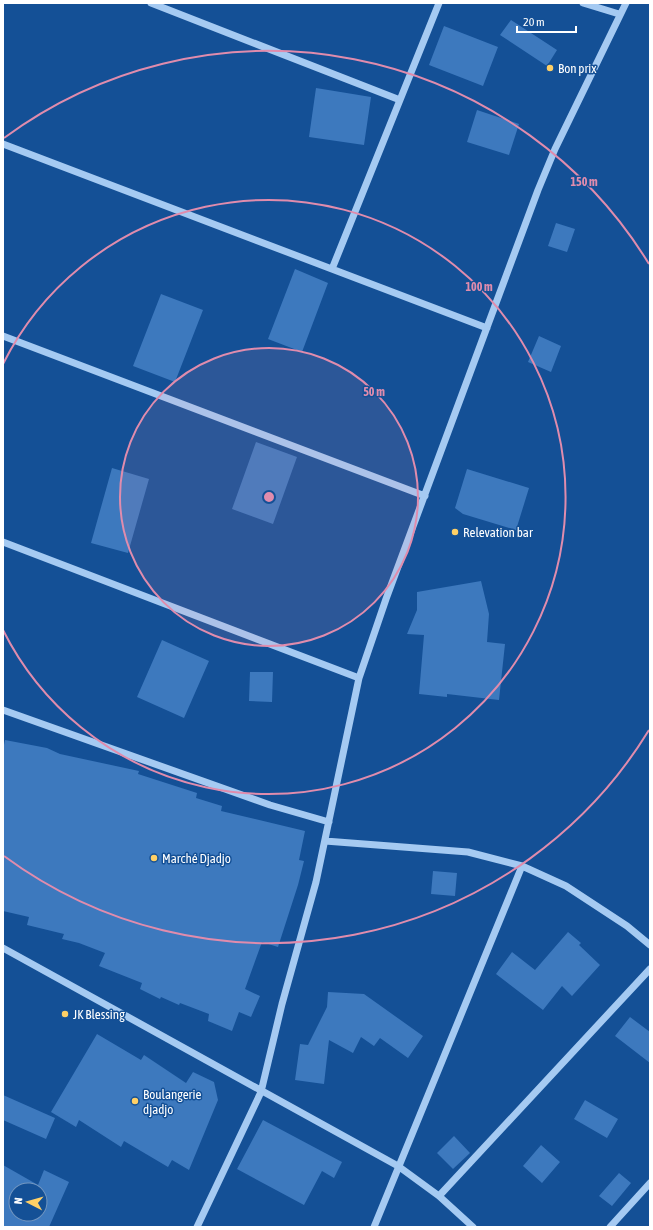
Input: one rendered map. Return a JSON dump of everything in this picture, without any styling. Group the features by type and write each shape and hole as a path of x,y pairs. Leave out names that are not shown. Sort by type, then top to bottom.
{"street":[{"path":"151,3 400,100"},
{"path":"332,269 439,3"},
{"path":"583,3 620,14"},
{"path":"198,1227 261,1092 282,1004 301,940 325,841 359,678 487,328 555,149 626,3"},
{"path":"3,144 487,328"},
{"path":"3,336 425,496"},
{"path":"3,542 359,678"},
{"path":"3,710 270,805 329,822"},
{"path":"325,841 468,852 522,866 566,886 627,926 650,945"},
{"path":"374,1227 522,866"},
{"path":"3,948 261,1092 398,1166 439,1196 473,1227"},
{"path":"439,1196 650,969"},
{"path":"610,1227 650,1183"}],"building":[{"path":"511,20 557,50 547,66 500,35"},
{"path":"444,26 498,47 483,86 429,65"},
{"path":"316,88 371,97 364,145 309,137"},
{"path":"477,110 519,124 509,155 467,142"},
{"path":"556,223 575,229 567,252 548,246"},
{"path":"295,269 328,283 302,352 268,339"},
{"path":"161,294 203,310 175,382 133,366"},
{"path":"539,336 561,346 551,372 528,362"},
{"path":"256,442 297,457 273,524 232,509"},
{"path":"112,468 149,479 128,553 91,543"},
{"path":"467,469 529,488 516,530 463,514 455,508"},
{"path":"481,581 489,614 487,642 505,644 499,700 447,694 447,697 419,694 424,635 407,634 417,610 417,592"},
{"path":"162,640 209,661 184,718 137,697"},
{"path":"250,672 273,672 272,702 249,701"},
{"name":"Marché Djadjo","path":"5,740 47,748 60,754 139,771 138,774 197,793 196,798 222,806 221,811 305,831 299,860 304,861 298,885 278,947 262,942 245,989 260,996 251,1017 239,1012 232,1031 208,1021 209,1014 180,1003 179,1005 161,997 160,999 140,989 142,983 99,966 105,953 79,943 62,939 64,934 27,925 29,917 3,911 3,750"},
{"path":"433,871 457,873 455,896 431,894"},
{"path":"568,932 581,943 579,945 600,965 572,996 562,986 543,1010 496,974 512,952 535,970"},
{"path":"328,992 364,994 423,1036 408,1058 380,1038 374,1046 361,1037 353,1053 329,1040 324,1084 295,1080 300,1044 308,1045 327,1007"},
{"path":"630,1017 650,1032 650,1063 615,1036"},
{"path":"97,1034 141,1060 144,1055 186,1083 193,1072 214,1082 218,1100 189,1170 172,1160 168,1167 124,1141 121,1147 79,1120 76,1127 51,1112"},
{"path":"3,1095 55,1118 46,1139 3,1120"},
{"path":"585,1100 618,1119 607,1138 574,1119"},
{"path":"263,1120 342,1162 334,1178 322,1171 304,1205 237,1169"},
{"path":"454,1136 470,1153 453,1169 437,1153"},
{"path":"541,1145 560,1162 542,1183 523,1166"},
{"path":"3,1165 33,1182 8,1182 8,1222 48,1222 48,1182 39,1182 44,1170 69,1182 49,1227 3,1227"},
{"path":"619,1173 631,1183 612,1206 599,1196"}],"place":[{"name":"Bon prix","path":"550,68"},
{"name":"Relevation bar","path":"455,532"},
{"name":"Marché Djadjo","path":"154,858"},
{"name":"JK Blessing","path":"65,1014"},
{"name":"Boulangerie djadjo","path":"135,1101"}]}
